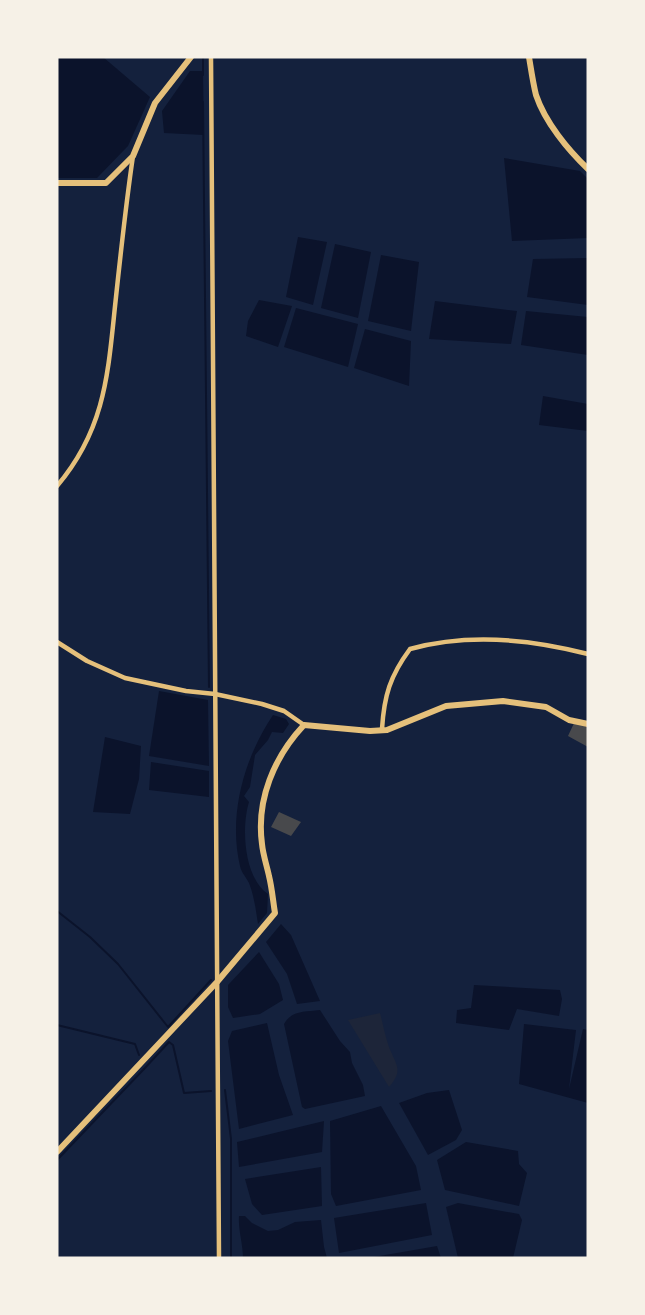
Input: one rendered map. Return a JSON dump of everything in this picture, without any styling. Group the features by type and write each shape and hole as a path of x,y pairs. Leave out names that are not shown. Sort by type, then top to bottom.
{"street":[{"path":"57,486 79,456 94,424 105,387 133,156 154,103 191,57"},
{"path":"211,57 219,1258"},
{"path":"529,57 536,94 542,109 564,141 588,169"},
{"path":"57,183 106,183 133,156"},
{"path":"381,729 389,683 410,649 465,639 565,647 588,654"},
{"path":"57,642 87,661 125,678 186,691 215,694 284,711 304,725 370,731 387,730 446,706 503,702 546,707 569,720 588,724"},
{"path":"57,1152 217,982 275,913 262,844 262,812 266,785 276,762 291,738 304,725"}],"shaded area":[{"path":"57,57 103,57 150,97 128,146 97,178 57,178"},
{"path":"190,71 203,71 204,135 164,133 162,111"},
{"path":"504,158 580,171 588,179 588,238 512,241"},
{"path":"298,237 327,242 313,305 286,297"},
{"path":"335,244 371,252 358,318 321,308"},
{"path":"381,255 419,262 411,331 368,321"},
{"path":"588,258 588,305 527,297 533,259"},
{"path":"259,300 292,306 278,347 246,336 248,321"},
{"path":"435,301 517,311 511,344 429,339"},
{"path":"296,308 358,324 348,367 284,347"},
{"path":"526,311 588,317 588,355 521,345"},
{"path":"365,329 411,341 409,386 354,368"},
{"path":"543,396 588,404 588,431 539,425"},
{"path":"159,691 208,700 209,766 149,756"},
{"path":"273,715 286,719 289,724 283,733 272,732 255,755 250,787 244,796 249,802 245,838 249,865 260,887 268,894 267,913 258,924 251,888 240,866 236,827 241,788 247,768"},
{"path":"105,737 141,746 139,779 130,814 93,812"},
{"path":"151,762 209,771 209,797 149,790"},
{"path":"281,924 291,935 320,1001 297,1004 287,974 266,942"},
{"path":"259,952 279,984 283,1000 260,1014 233,1018 228,1007 228,985"},
{"path":"474,985 560,990 562,999 559,1016 517,1009 509,1030 456,1023 457,1010 471,1008"},
{"path":"320,1010 350,1052 365,1096 305,1109 302,1107 284,1024 295,1014"},
{"path":"380,1013 397,1067 394,1081 389,1087 348,1020"},
{"path":"267,1023 279,1075 293,1115 239,1129 228,1041 232,1031"},
{"path":"524,1024 576,1030 569,1089 583,1029 588,1030 588,1103 519,1084"},
{"path":"449,1090 462,1130 456,1140 428,1155 399,1103 427,1093"},
{"path":"381,1106 416,1166 421,1190 336,1206 331,1194 330,1121"},
{"path":"324,1121 322,1152 239,1167 237,1142"},
{"path":"466,1142 518,1151 519,1164 527,1173 519,1206 445,1190 437,1160"},
{"path":"321,1167 322,1206 262,1215 252,1204 245,1179"},
{"path":"426,1203 432,1235 339,1253 334,1218"},
{"path":"458,1203 519,1214 522,1220 513,1258 458,1258 446,1207"},
{"path":"239,1216 245,1216 252,1223 268,1231 278,1230 295,1222 321,1220 327,1258 243,1258"},
{"path":"437,1246 441,1258 368,1258"}],"building":[{"path":"575,721 588,727 588,747 568,736"},
{"path":"279,812 301,822 291,836 271,827"}],"waterway":[{"path":"203,57 203,75"},
{"path":"203,102 209,687"},
{"path":"57,911 90,937 118,964 168,1027 211,980"},
{"path":"57,1025 135,1044 139,1055"},
{"path":"144,1069 169,1042 173,1045 184,1093 211,1091"},
{"path":"57,1160 144,1069"},
{"path":"225,1090 231,1139 231,1258"}]}
